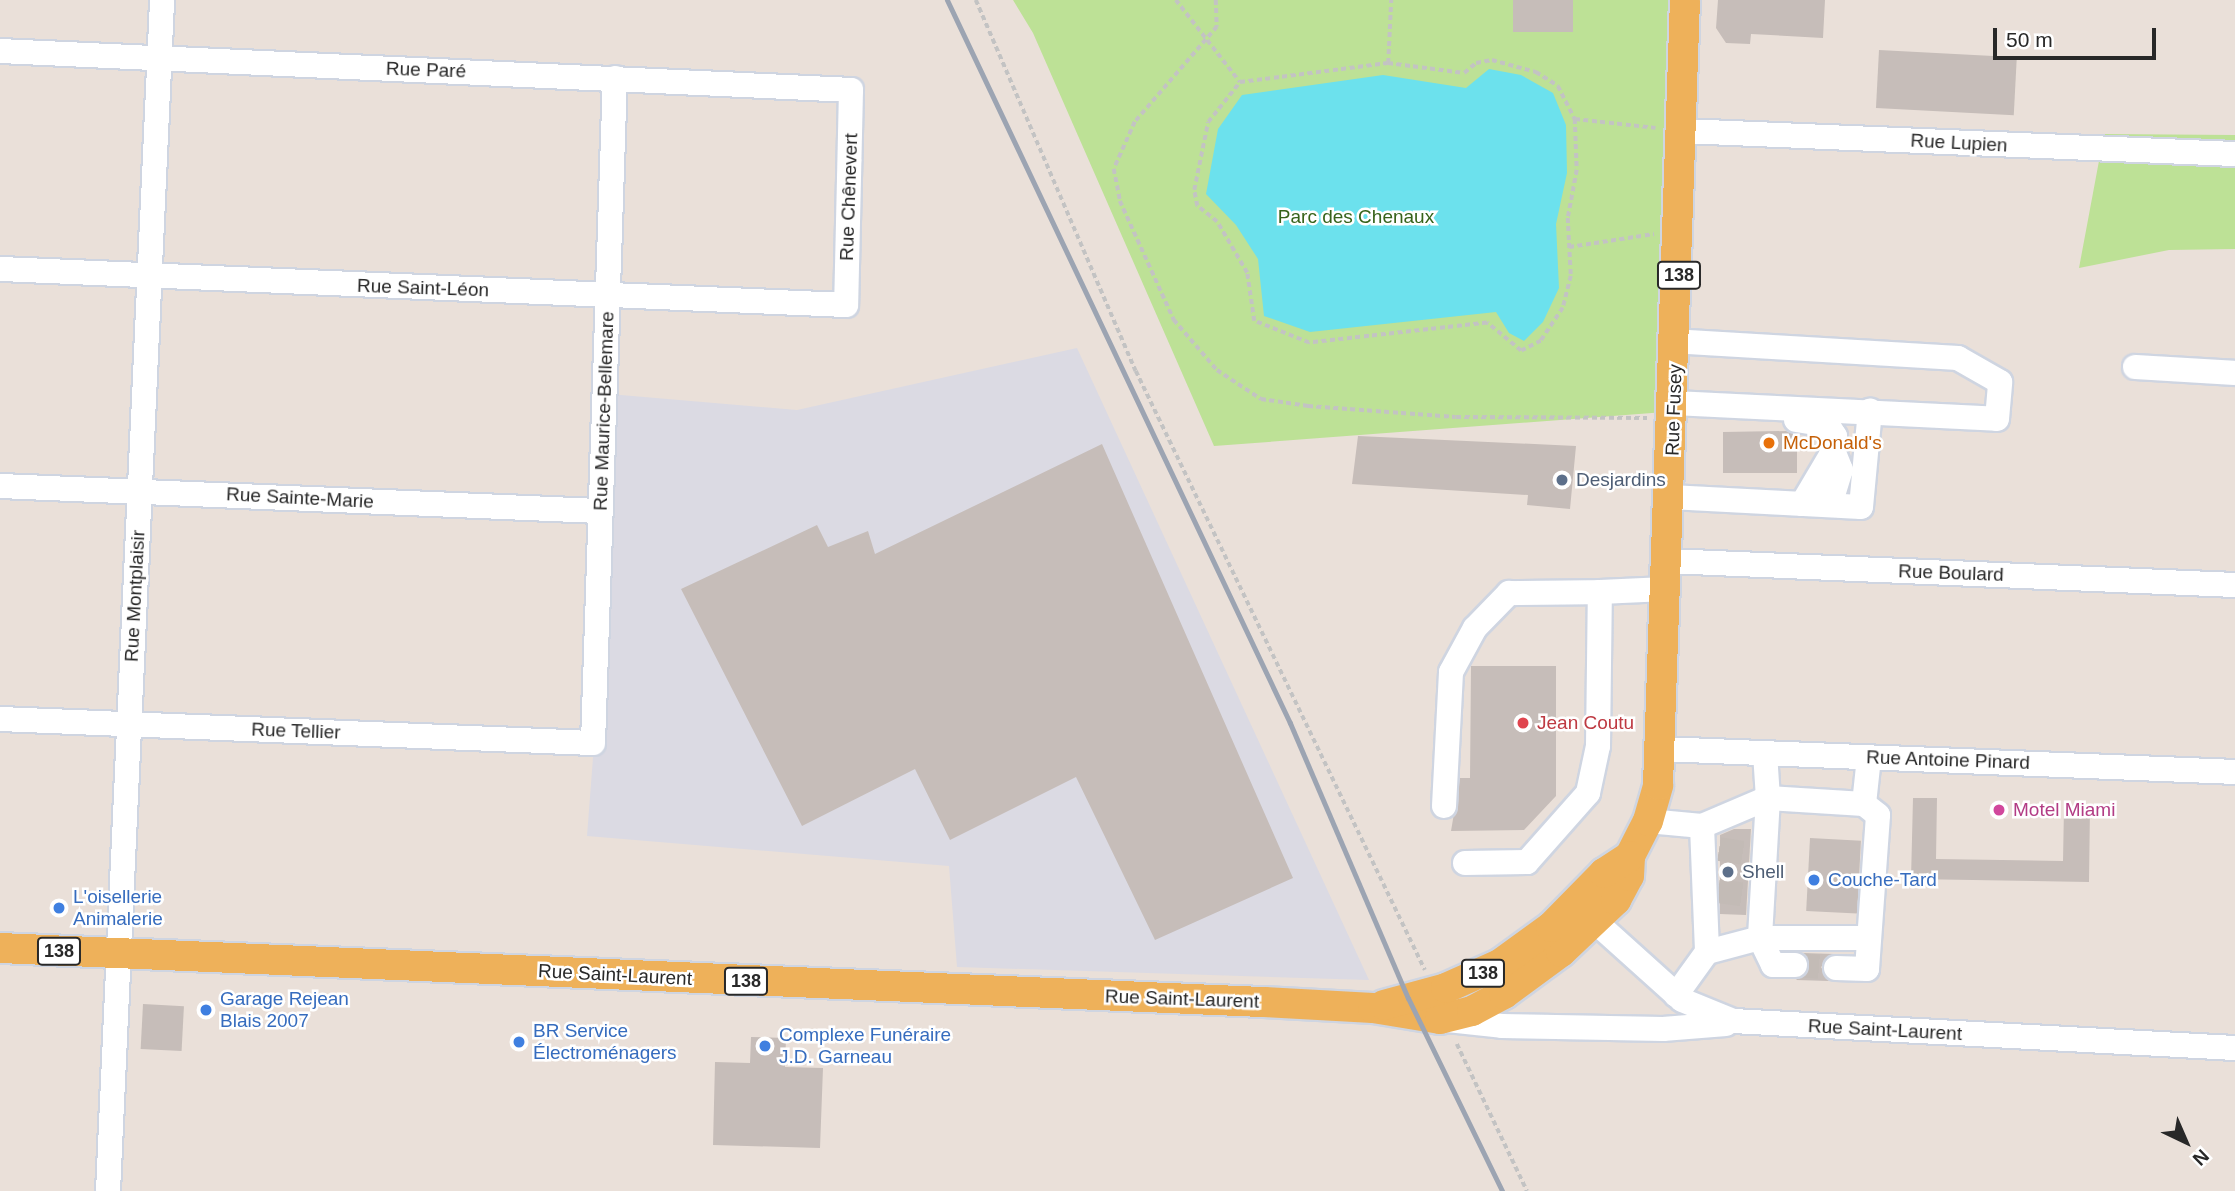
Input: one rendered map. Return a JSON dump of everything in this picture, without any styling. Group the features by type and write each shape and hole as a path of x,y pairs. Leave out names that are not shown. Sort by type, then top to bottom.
{"main road":[{"name":"Rue Fusey","path":"1440,1010 1500,964 1586,913 1604,873 1630,856 1648,821 1661,749 1680,230 1685,0"},
{"name":"Rue Saint-Laurent","path":"0,948 1440,1010"}],"street":[{"name":"Rue Montplaisir","path":"108,1191 162,0"},
{"name":"Rue Paré","path":"0,51 852,89"},
{"name":"Rue Maurice-Bellemare","path":"593,743 615,78"},
{"name":"Rue Chênevert","path":"846,305 852,89"},
{"name":"Rue Lupien","path":"1683,131 2235,155"},
{"name":"Rue Saint-Léon","path":"0,269 846,305"},
{"path":"1674,411 1733,405 1870,410 1997,419 2000,382 1958,358 1676,341"},
{"path":"2136,367 2235,373"},
{"path":"1733,405 1745,417 1828,425 1835,436 1832,448 1802,504"},
{"path":"1670,497 1861,507 1870,410"},
{"path":"1830,505 1841,470 1832,448"},
{"name":"Rue Sainte-Marie","path":"0,486 600,511"},
{"name":"Rue Boulard","path":"1444,806 1451,672 1475,628 1509,593 1600,592 1667,575 2235,585"},
{"path":"1465,863 1527,862 1588,793 1598,747 1600,592"},
{"name":"Rue Tellier","path":"0,719 593,743"},
{"name":"Rue Antoine Pinard","path":"1661,749 2235,772"},
{"path":"1765,753 1768,797 1759,856 1760,938 1773,965 1795,965"},
{"path":"1864,804 1869,757"},
{"path":"1708,841 1768,797 1864,804 1878,815 1867,970 1836,968"},
{"path":"1648,821 1708,841"},
{"path":"1676,995 1707,952 1711,890 1708,841"},
{"name":"Rue Saint-Laurent","path":"1586,913 1676,995 1700,1010 1745,1023 2235,1048"},
{"path":"1707,952 1760,938 1869,938"},
{"path":"1440,1010 1502,1026 1663,1028 1745,1023"}],"path":[{"path":"976,0 1136,370 1527,1191"},
{"path":"1176,0 1240,82"},
{"path":"1216,0 1217,27 1135,122 1114,169 1120,201 1174,320 1217,370 1261,398 1308,406 1457,417 1674,411"},
{"path":"1388,63 1391,0"},
{"path":"1492,61 1536,72 1558,86 1575,119 1577,170 1568,218 1571,276 1563,307 1541,341 1521,352 1487,323 1309,343 1254,321 1247,273 1223,231 1197,206 1194,190 1208,122 1240,82 1388,63 1464,74 1476,63 1492,61"},
{"path":"1575,119 1683,131"},
{"path":"1569,247 1680,230"}],"shaded area":[{"path":"1077,348 1369,980 957,967 949,866 587,836 612,510 609,394 797,410"}],"green space":[{"name":"Parc des Chenaux","path":"1013,0 1671,0 1665,412 1214,446 1033,33"},
{"path":"2104,134 2235,135 2235,249 2169,250 2079,268"}],"water":[{"path":"1489,69 1521,75 1553,93 1566,125 1567,173 1556,224 1559,288 1543,322 1524,341 1509,333 1496,312 1310,332 1264,316 1258,259 1236,225 1206,194 1218,129 1242,95 1383,75 1466,88"}],"building":[{"path":"1513,0 1573,0 1573,32 1513,32"},
{"path":"1718,0 1825,0 1823,38 1751,34 1750,44 1726,43 1716,28"},
{"path":"1879,50 2017,57 2014,115 1876,108"},
{"path":"1786,431 1797,435 1797,473 1723,473 1723,432"},
{"path":"1358,436 1576,446 1570,509 1527,505 1528,495 1352,484"},
{"path":"1102,444 1293,878 1155,940 1076,777 950,840 915,769 802,826 681,589 817,525 828,547 868,531 875,554"},
{"path":"1471,666 1556,666 1556,796 1524,830 1451,831 1460,778 1470,778"},
{"path":"1913,798 1937,798 1936,859 2063,861 2064,807 2090,807 2089,882 1911,879"},
{"path":"1734,829 1751,829 1746,915 1720,914 1720,835"},
{"path":"1810,838 1861,841 1857,914 1806,911"},
{"path":"1803,953 1834,954 1821,967 1829,981 1796,980 1810,966"},
{"path":"143,1004 184,1006 182,1051 141,1049"},
{"path":"751,1037 786,1038 785,1067 823,1068 820,1148 713,1145 715,1062 750,1063"}],"tunnel":[{"path":"1719,849 1755,855"},
{"path":"1718,891 1753,896"},
{"path":"1795,965 1836,968"}],"railway":[{"path":"947,0 1290,723 1408,998 1502,1191"}],"place":[{"name":"McDonald's","path":"1769,443"},
{"name":"Desjardins","path":"1562,480"},
{"name":"Jean Coutu","path":"1523,723"},
{"name":"Motel Miami","path":"1999,810"},
{"name":"Shell","path":"1728,872"},
{"name":"Couche-Tard","path":"1814,880"},
{"name":"L'oisellerie Animalerie","path":"59,908"},
{"name":"Garage Rejean Blais 2007","path":"206,1010"},
{"name":"BR Service Électroménagers","path":"519,1042"},
{"name":"Complexe Funéraire J.D. Garneau","path":"765,1046"}]}
